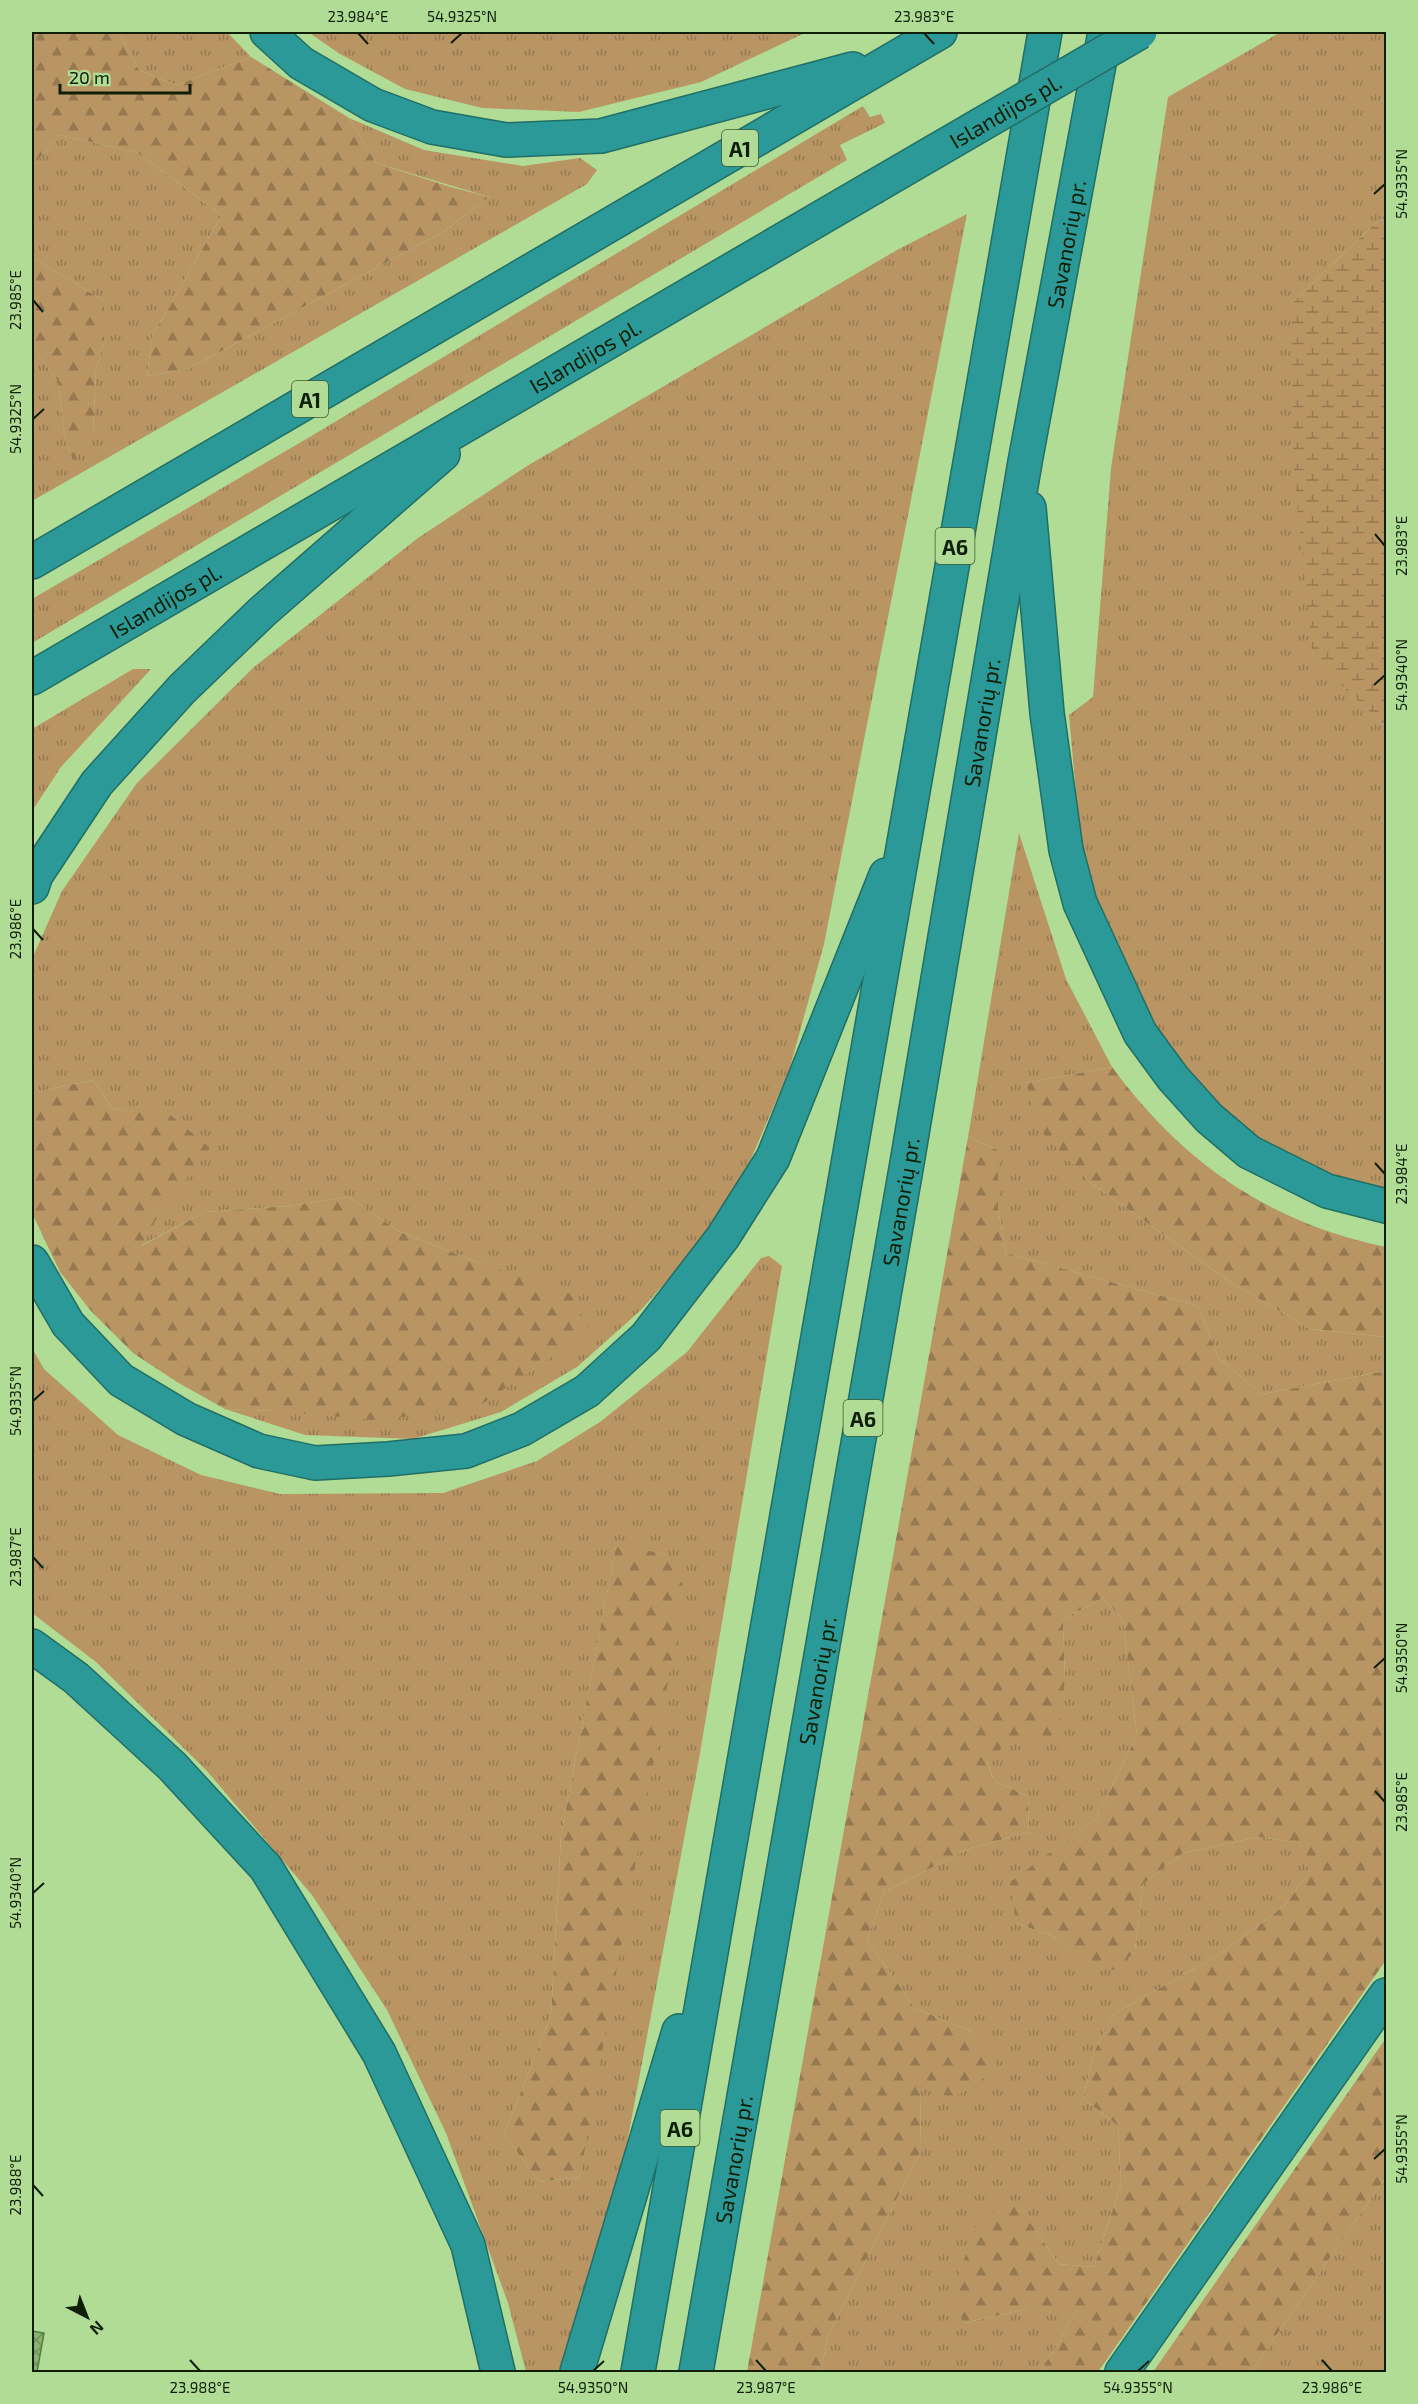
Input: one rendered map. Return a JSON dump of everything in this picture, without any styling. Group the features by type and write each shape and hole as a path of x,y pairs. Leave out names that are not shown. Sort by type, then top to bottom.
{"highway":[{"path":"267,32 301,63 373,105 432,128 506,140 601,136 893,58"},
{"name":"A1","path":"32,562 940,32"},
{"name":"A6","path":"638,2373 1045,32"},
{"name":"Savanorių pr.","path":"696,2373 907,1163 1025,462 1105,32"},
{"name":"Islandijos pl.","path":"32,678 1140,32"},
{"path":"32,887 36,875 97,783 182,689 262,612 504,401"},
{"path":"1025,462 1047,713 1066,850 1080,903 1140,1034 1173,1078 1209,1118 1249,1152 1327,1191 1386,1206"},
{"path":"32,1262 68,1324 121,1380 186,1419 259,1451 315,1463 388,1459 466,1451 522,1429 587,1391 646,1337 723,1237 773,1158 911,812"},
{"path":"32,1646 76,1678 172,1766 266,1868 379,2053 468,2245 498,2373"},
{"path":"577,2373 723,1882"},
{"path":"1122,2373 1386,1995"}],"green space":[{"path":"32,32 119,32 139,70 176,85 251,57 349,118 376,163 489,197 443,232 188,369 147,376 152,336 222,215 136,152 59,135 32,167"},
{"path":"119,32 227,32 251,57 176,85 139,70"},
{"path":"308,32 807,32 701,82 579,112 482,108 405,89 340,54"},
{"path":"1281,32 1386,32 1386,213 1292,303 1313,658 1386,727 1386,1191 1320,1172 1246,1131 1173,1057 1134,990 1089,883 1079,827 1069,715 1093,697 1111,468 1168,97"},
{"path":"863,106 870,117 881,114 885,123 840,145 847,160 32,643 32,599 313,435"},
{"path":"349,118 424,150 523,166 580,158 597,170 587,184 32,501 32,347 58,381 64,434 73,460 93,431 96,370 104,343 104,301 32,257 32,167 59,135 136,152 222,215 152,336 147,376 188,369 443,232 489,197 376,163"},
{"path":"1386,213 1386,727 1313,659 1293,463 1292,303"},
{"path":"967,214 824,944 789,1071 750,1161 700,1243 641,1310 577,1367 501,1412 413,1439 305,1435 225,1409 274,1411 482,1264 400,1232 349,1197 287,1206 205,1212 140,1246 161,1211 172,1117 113,1109 93,1080 32,1093 32,959 62,891 137,783 254,667 418,538 527,466 897,250"},
{"path":"32,257 104,301 104,343 96,370 93,432 73,461 64,434 58,381 32,347"},
{"path":"133,669 151,669 61,767 32,811 32,729"},
{"path":"1019,833 1066,979 1112,1067 1026,1083 1088,1181 1229,1281 1310,1329 1386,1337 1386,1371 1262,1394 1219,1359 1198,1306 1006,1253 998,1209 998,1150 968,1137"},
{"path":"1112,1067 1168,1132 1199,1160 1231,1184 1303,1222 1343,1236 1386,1247 1386,1337 1310,1329 1229,1281 1088,1181 1040,1130 1026,1083"},
{"path":"93,1080 113,1109 172,1116 210,1148 161,1211 141,1246 205,1212 287,1206 349,1197 400,1232 482,1264 571,1294 590,1331 476,1408 376,1420 225,1409 177,1382 133,1353 91,1311 60,1272 32,1213 32,1093"},
{"path":"968,1137 998,1150 998,1209 1006,1253 1198,1306 1219,1359 1262,1394 1386,1371 1386,1960 1098,2372 1039,2372 1055,2349 1077,2309 1027,2309 963,2323 953,2291 977,2222 1011,2200 1059,2264 1094,2267 1121,2184 1118,2126 1083,2098 1094,2052 1115,2013 1217,1956 1284,1906 1309,1873 1303,1843 1258,1837 1183,1853 1143,1884 1135,1950 1119,1970 1092,1969 1055,1937 1016,1923 1010,1882 1096,1819 1137,1735 1123,1620 1103,1598 1063,1619 1065,1680 1057,1743 1011,1739 987,1762 994,1781 1028,1796 1029,1832 968,1849 884,1892 867,1940 915,2008 975,2033 999,2068 953,2098 920,2087 921,2151 828,2335 821,2372 747,2372"},
{"path":"769,1256 782,1266 699,1759 615,2207 567,2372 526,2372 508,2303 446,2133 387,2010 312,1895 207,1771 96,1662 32,1613 32,1348 44,1369 118,1435 201,1475 280,1494 443,1493 537,1461 600,1422 687,1352 761,1258","holes":["616,1547 667,1554 580,2177 539,2182 504,2134 551,2016 561,1835"]},
{"path":"616,1546 668,1554 683,1585 673,1653 580,2177 539,2182 504,2134 551,2016 561,1835"},
{"path":"1103,1598 1123,1620 1137,1735 1096,1819 1064,1843 1016,1923 1055,1937 1092,1968 1135,1950 1143,1884 1183,1853 1258,1837 1304,1843 1309,1873 1284,1906 1217,1956 1115,2013 1094,2052 1083,2098 1118,2126 1121,2184 1094,2267 1059,2264 1034,2228 963,2323 1027,2309 1077,2309 1055,2349 1039,2372 821,2372 828,2335 921,2151 920,2087 975,2033 915,2008 867,1940 884,1892 968,1849 1029,1832 1028,1796 994,1781 987,1761 1065,1680 1063,1619"},
{"path":"1386,2038 1386,2177 1251,2372 1153,2372"},
{"path":"1386,2177 1386,2372 1251,2372"}],"building":[{"path":"32,2331 44,2333 37,2372 32,2372"}]}
